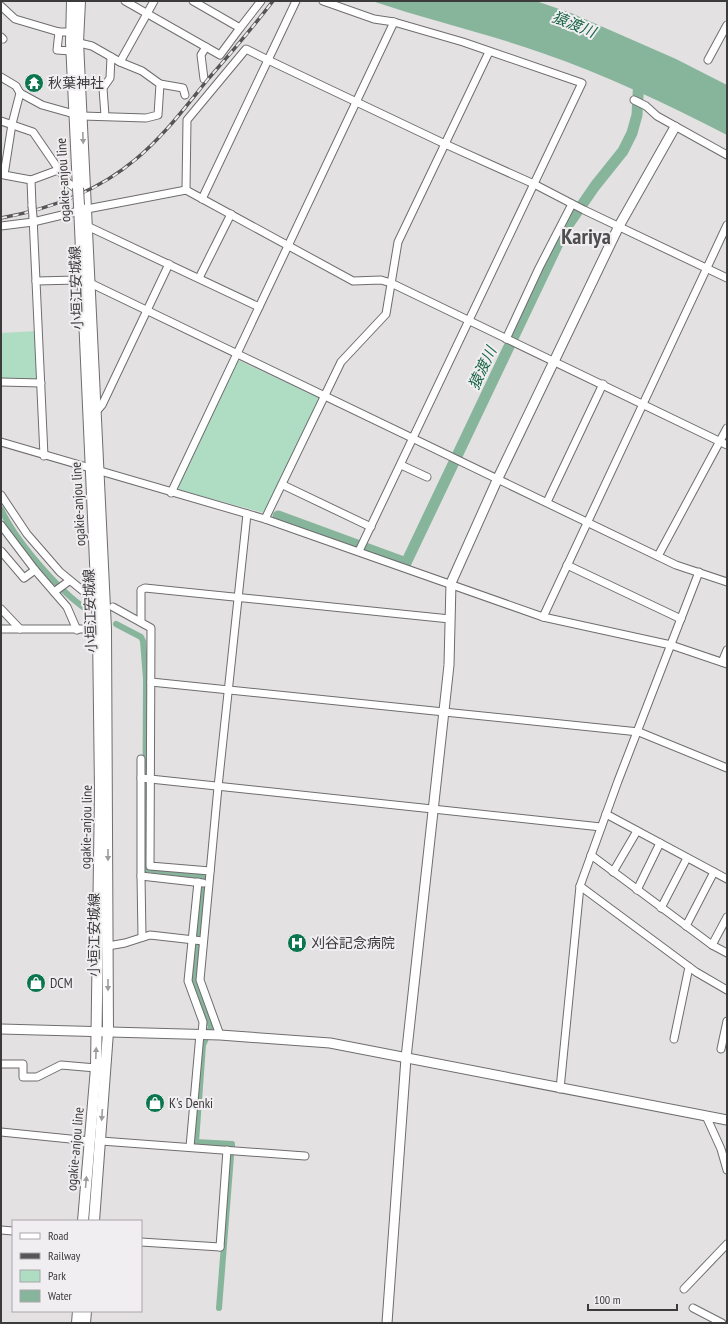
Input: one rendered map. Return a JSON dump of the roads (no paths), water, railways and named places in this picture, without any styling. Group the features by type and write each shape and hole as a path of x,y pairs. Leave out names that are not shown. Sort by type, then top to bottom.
{"main road":[{"name":"ogakie-anjou line","path":"72,1 78,115 78,188 81,208 86,282 102,629 96,1068 83,1220"},
{"path":"73,42 80,1"},
{"name":"小垣江安城線","path":"78,115 81,208 88,226 86,282 95,413 94,469"},
{"name":"小垣江安城線","path":"94,1220 108,1032 108,946 102,629"},
{"path":"77,1323 78,1312"},
{"path":"85,1323 86,1312"}],"street":[{"path":"125,1 220,55 262,1"},
{"path":"120,62 154,1"},
{"path":"193,1 240,28"},
{"path":"202,198 296,1"},
{"path":"323,1 374,19 394,22 582,83 361,548"},
{"path":"1,6 15,19 59,32 73,42 92,46 120,62 142,71 160,84 183,88 185,96"},
{"path":"171,493 394,22"},
{"path":"708,60 727,25"},
{"path":"59,32 57,50 73,42"},
{"path":"204,79 201,55 206,47"},
{"path":"186,190 187,120 246,49 445,144 534,184 572,205 727,278"},
{"path":"265,519 283,485 341,362 386,314 398,242 489,52"},
{"path":"105,116 103,88 110,78 111,57"},
{"path":"1,77 16,86 20,93 42,105 78,115 146,118 158,115 160,84"},
{"path":"20,93 12,124 4,175 31,180 58,170"},
{"path":"634,100 646,106 657,116 675,127 727,155"},
{"path":"1,120 33,132 68,183 78,188"},
{"path":"387,1323 406,1058 448,665 451,583 498,478 618,226 675,127"},
{"path":"31,180 44,456"},
{"path":"1,226 81,208 186,190 353,281 380,280 391,283 554,362 643,403 727,445"},
{"path":"506,339 539,268 572,205"},
{"path":"199,278 230,214"},
{"path":"543,618 727,225"},
{"path":"88,226 259,307"},
{"path":"95,413 102,405 169,264"},
{"path":"36,281 86,282 148,310 236,355 588,521 676,565 727,582"},
{"path":"1,382 41,383"},
{"path":"547,502 603,384"},
{"path":"658,556 727,428"},
{"path":"1,442 44,456 94,469 361,548 543,618 671,645 725,663 727,650"},
{"path":"401,465 427,477"},
{"path":"283,485 371,527"},
{"path":"1,495 27,534 67,582 76,584 88,595"},
{"path":"219,1034 200,980 218,787 230,689 247,514"},
{"path":"1,525 35,570 56,591 67,607 77,630"},
{"path":"1,551 24,578 35,570"},
{"path":"568,565 681,619"},
{"path":"560,1089 580,886 601,827 639,732 699,572"},
{"path":"56,591 67,582"},
{"path":"141,622 141,590 145,588 238,596 450,619"},
{"path":"113,607 152,628 150,866 210,871"},
{"path":"1,609 20,629"},
{"path":"1,629 102,629"},
{"path":"151,682 639,732 727,768"},
{"path":"141,759 142,937"},
{"path":"141,778 601,827"},
{"path":"606,814 727,879"},
{"path":"613,872 637,831"},
{"path":"637,890 660,843"},
{"path":"591,855 712,945 727,953"},
{"path":"661,908 687,858"},
{"path":"686,926 714,872"},
{"path":"141,876 209,883"},
{"path":"190,1147 203,1022 188,981 198,882"},
{"path":"580,886 689,967 727,990"},
{"path":"712,945 727,917"},
{"path":"108,946 125,943 150,935 203,941"},
{"path":"674,1039 689,967"},
{"path":"721,1049 727,1021"},
{"path":"1,1029 219,1034 330,1043 560,1089 599,1095 727,1120"},
{"path":"1,1064 23,1064 23,1078 37,1077 61,1065 96,1068"},
{"path":"706,1116 722,1149 727,1170"},
{"path":"1,1132 90,1141"},
{"path":"101,1141 305,1156"},
{"path":"142,1242 220,1247 226,1150"},
{"path":"1,1230 12,1231"},
{"path":"684,1290 727,1244"},
{"path":"693,1308 722,1323"}],"water":[{"path":"372,1 536,1 571,13 676,59 727,85 727,135 636,91 566,62 500,39"}],"waterway":[{"name":"猿渡川","path":"278,516 406,563 564,231 595,186 623,151 632,133 637,115 639,77"},
{"path":"1,509 16,535 38,564 63,590 86,609"},
{"path":"116,624 141,637 143,641 146,679 145,869 203,876 193,980 211,1027 203,1045 196,1142 232,1144 232,1146"},
{"path":"219,1308 231,1156"}],"railway":[{"path":"1,218 37,210 72,198 121,171 156,141 273,1"}],"place":[{"name":"秋葉神社","path":"34,83"},
{"name":"刈谷記念病院","path":"297,943"},
{"name":"DCM","path":"36,983"},
{"name":"K's Denki","path":"155,1103"}],"district":[{"name":"Kariya","path":"586,236"}]}
